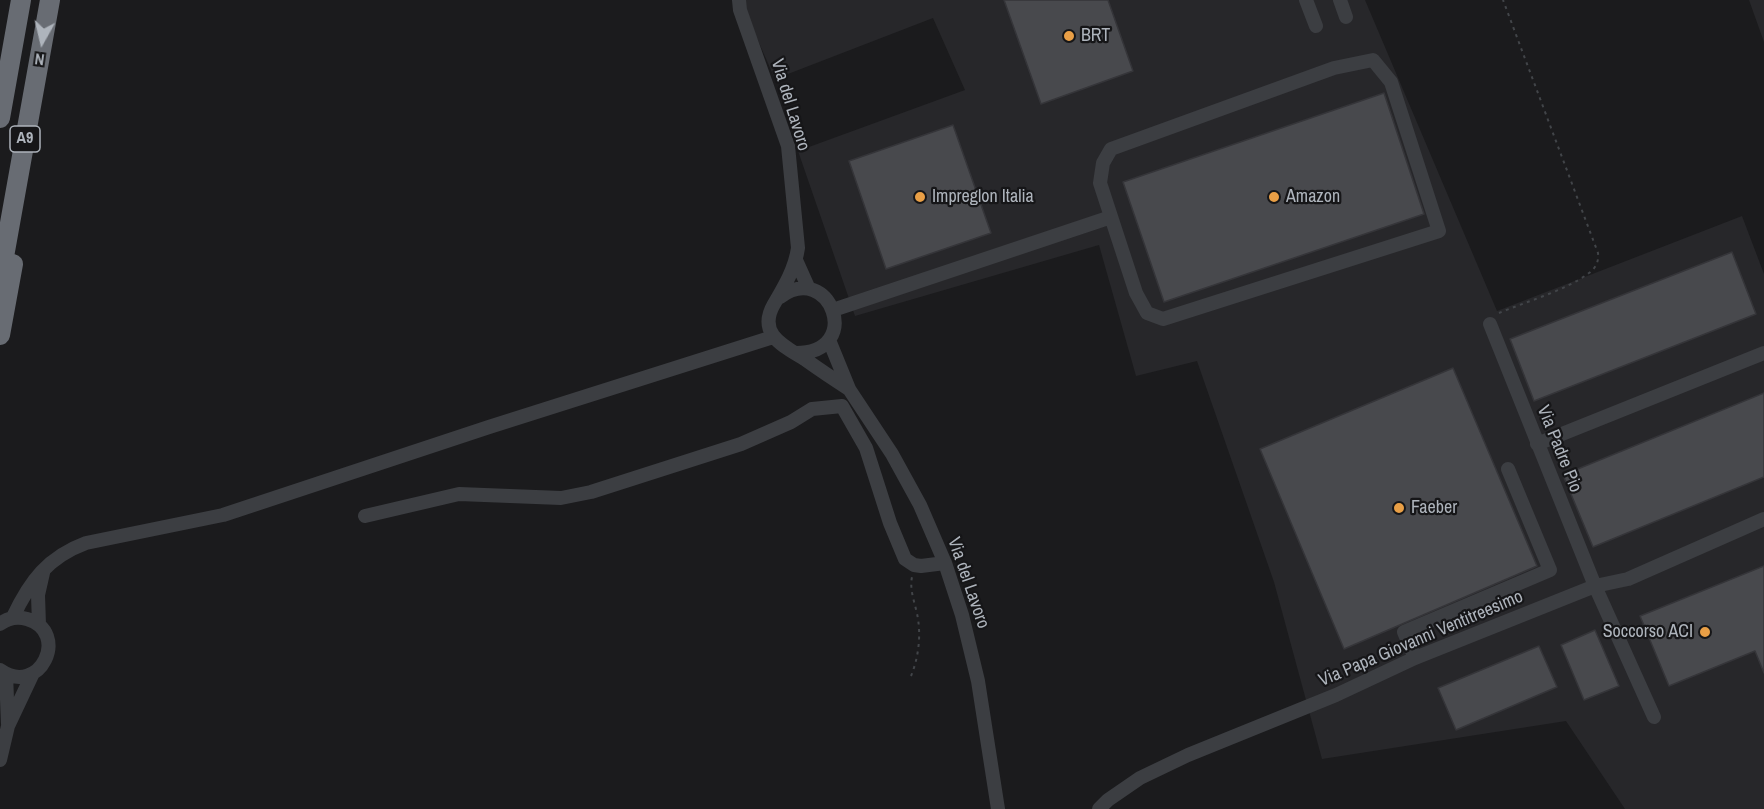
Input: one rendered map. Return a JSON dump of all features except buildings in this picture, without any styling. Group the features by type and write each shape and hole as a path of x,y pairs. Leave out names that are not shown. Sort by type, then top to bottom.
{"highway":[{"name":"A9","path":"0,118 21,0"},
{"name":"A9","path":"0,279 50,0"},
{"path":"0,335 16,246 22,157"}],"street":[{"name":"Via del Lavoro","path":"739,0 740,10 788,146 798,248 796,260 780,297 770,313 773,337 784,348 796,353 851,392"},
{"path":"1306,0 1316,26"},
{"path":"1340,0 1346,17"},
{"path":"1373,60 1391,82 1439,231 1163,319 1148,313 1136,293 1111,217 1100,183 1103,163 1111,149 1334,68 1373,60"},
{"path":"796,353 808,353 820,349 829,340 834,330 833,310 1111,217"},
{"name":"Via del Lavoro","path":"796,260 809,289 828,300 833,310"},
{"path":"780,297 787,292 809,289"},
{"name":"Via Padre Pio","path":"1490,324 1595,586 1654,717"},
{"path":"0,624 13,617 24,595 44,568 66,550 86,543 223,515 489,427 773,337"},
{"name":"Via del Lavoro","path":"829,340 851,392 892,454 920,505 945,563 962,615 978,681 998,809"},
{"path":"1538,444 1764,353"},
{"path":"842,406 851,392"},
{"path":"365,516 459,494 561,498 591,492 741,444 791,422 812,409 842,406"},
{"path":"842,406 866,448 905,559 914,565 921,566 945,563"},
{"path":"1415,658 1404,632 1550,570 1508,469"},
{"path":"1761,520 1764,535"},
{"name":"Via Papa Giovanni Ventitreesimo","path":"1099,809 1140,778 1188,755 1336,695 1415,658 1595,586 1628,579 1761,520"},
{"path":"39,625 38,595 44,568"},
{"path":"8,726 3,672 15,677 24,677 33,673 41,668 48,651 45,633 39,625 32,620 13,617"},
{"path":"0,760 8,726 33,673"}],"path":[{"path":"1490,324 1492,318 1499,313 1588,274 1595,268 1598,258 1503,0"},
{"path":"911,676 916,663 919,632 911,584 914,572 921,566"}],"shaded area":[{"path":"744,0 1365,0 1497,311 1742,216 1764,274 1764,809 1625,809 1566,721 1322,759 1274,582 1197,361 1136,376 1099,245 855,316 798,151 965,90 933,18 775,79 744,9"},
{"path":"1749,0 1764,0 1764,42"}],"place":[{"name":"BRT","path":"1069,36"},
{"name":"Impreglon Italia","path":"920,197"},
{"name":"Amazon","path":"1274,197"},
{"name":"Faeber","path":"1399,508"},
{"name":"Soccorso ACI","path":"1705,632"}]}
